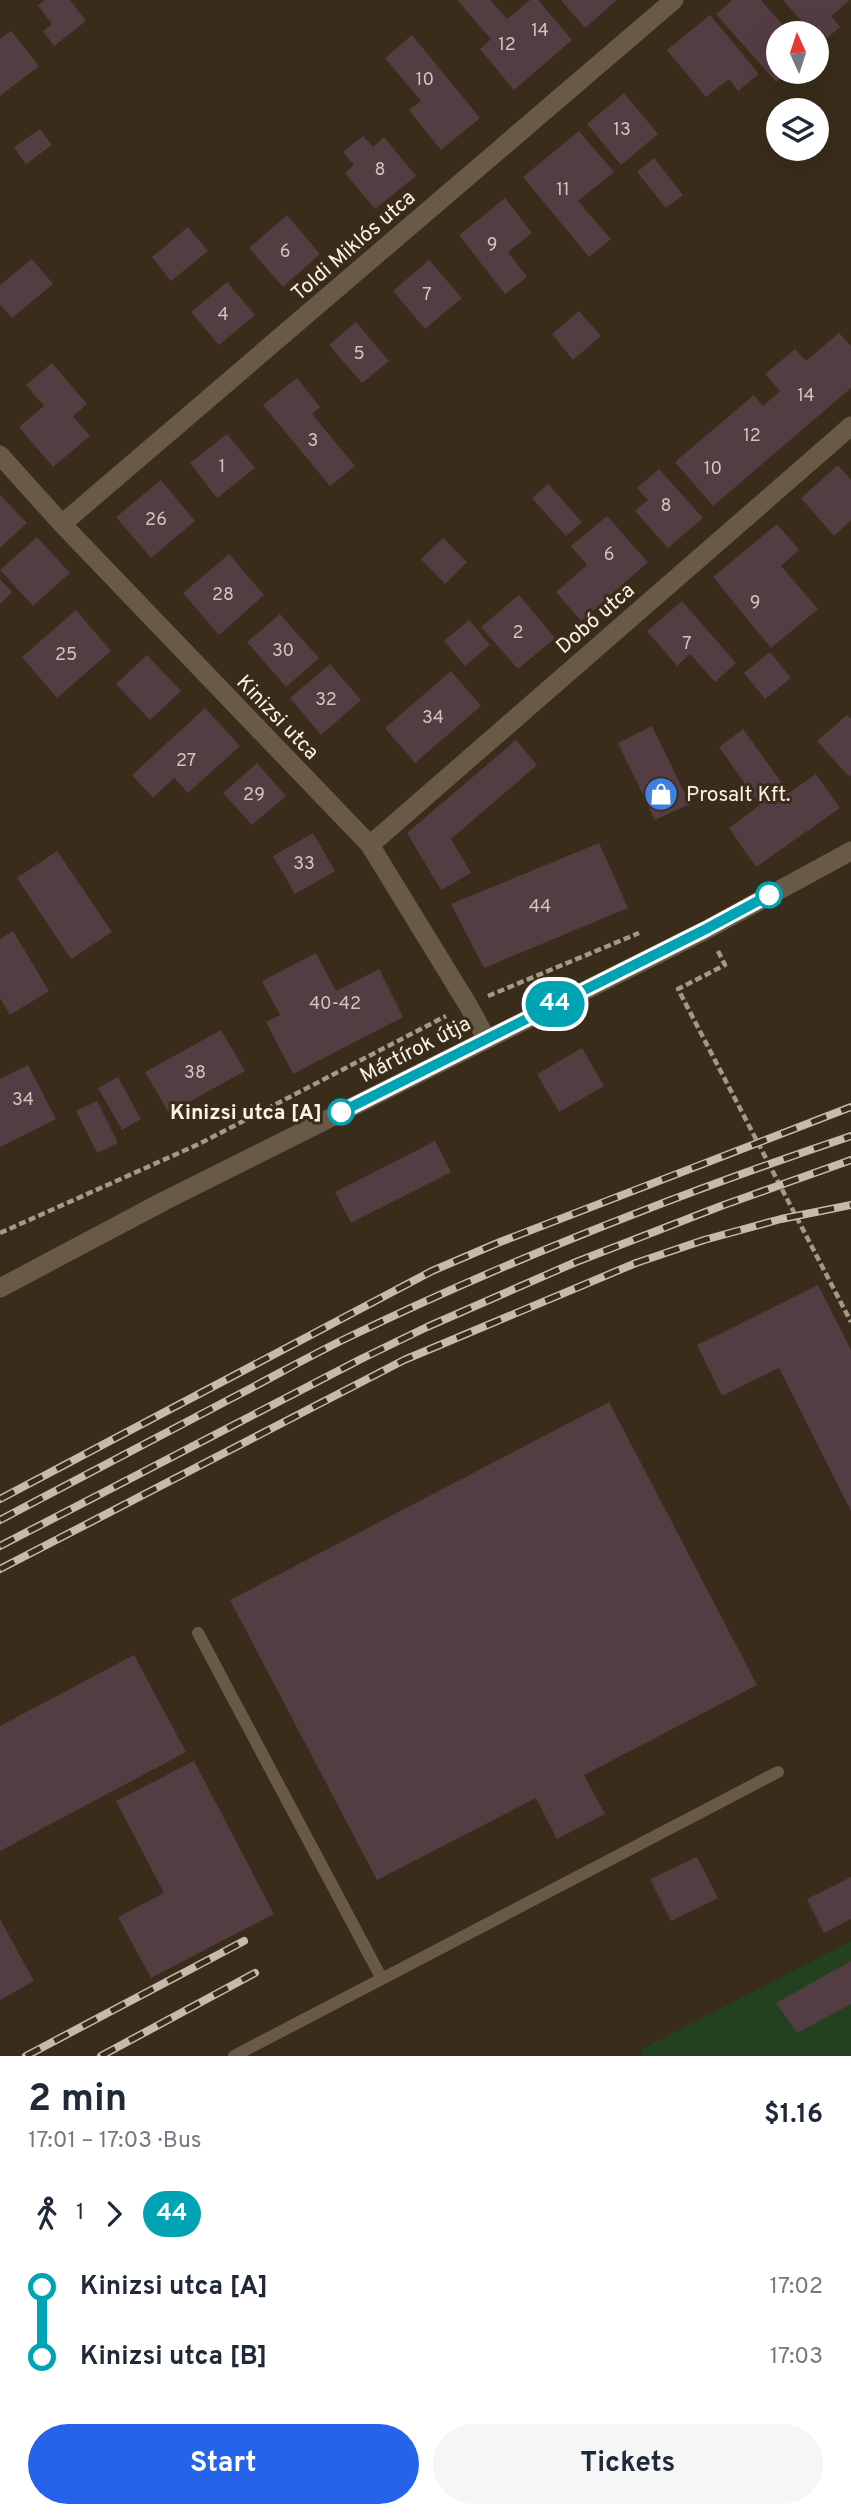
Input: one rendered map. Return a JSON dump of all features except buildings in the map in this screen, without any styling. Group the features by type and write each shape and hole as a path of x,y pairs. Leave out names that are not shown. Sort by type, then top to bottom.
{"street":[{"name":"Toldi Miklós utca","path":"62,524 674,0"},
{"name":"Dobó utca","path":"370,845 851,426"},
{"name":"Kinizsi utca","path":"0,456 370,845 486,1038"},
{"name":"Mártírok útja","path":"0,1288 164,1200 706,929 851,851"}],"lane":[{"path":"198,1633 382,1979"},
{"path":"234,2056 778,1772"}],"path":[{"path":"0,1233 198,1144 468,1005 644,930"},
{"path":"683,998 851,1322"}],"green space":[{"path":"851,1941 851,2056 643,2056 640,2050"}],"railway":[{"path":"0,1499 432,1271 500,1242 851,1107"},
{"path":"0,1520 321,1351 412,1307 598,1228 851,1136"},
{"path":"0,1546 427,1327 576,1262 851,1160"},
{"path":"0,1569 404,1360 636,1263 704,1240 781,1219 851,1205"},
{"path":"26,2056 244,1941"},
{"path":"101,2056 255,1973"}],"bus line":[{"name":"44","path":"341,1112 769,895"}],"place":[{"name":"Prosalt Kft.","path":"661,794"},
{"name":"Kinizsi utca [A]","path":"341,1112"}]}
